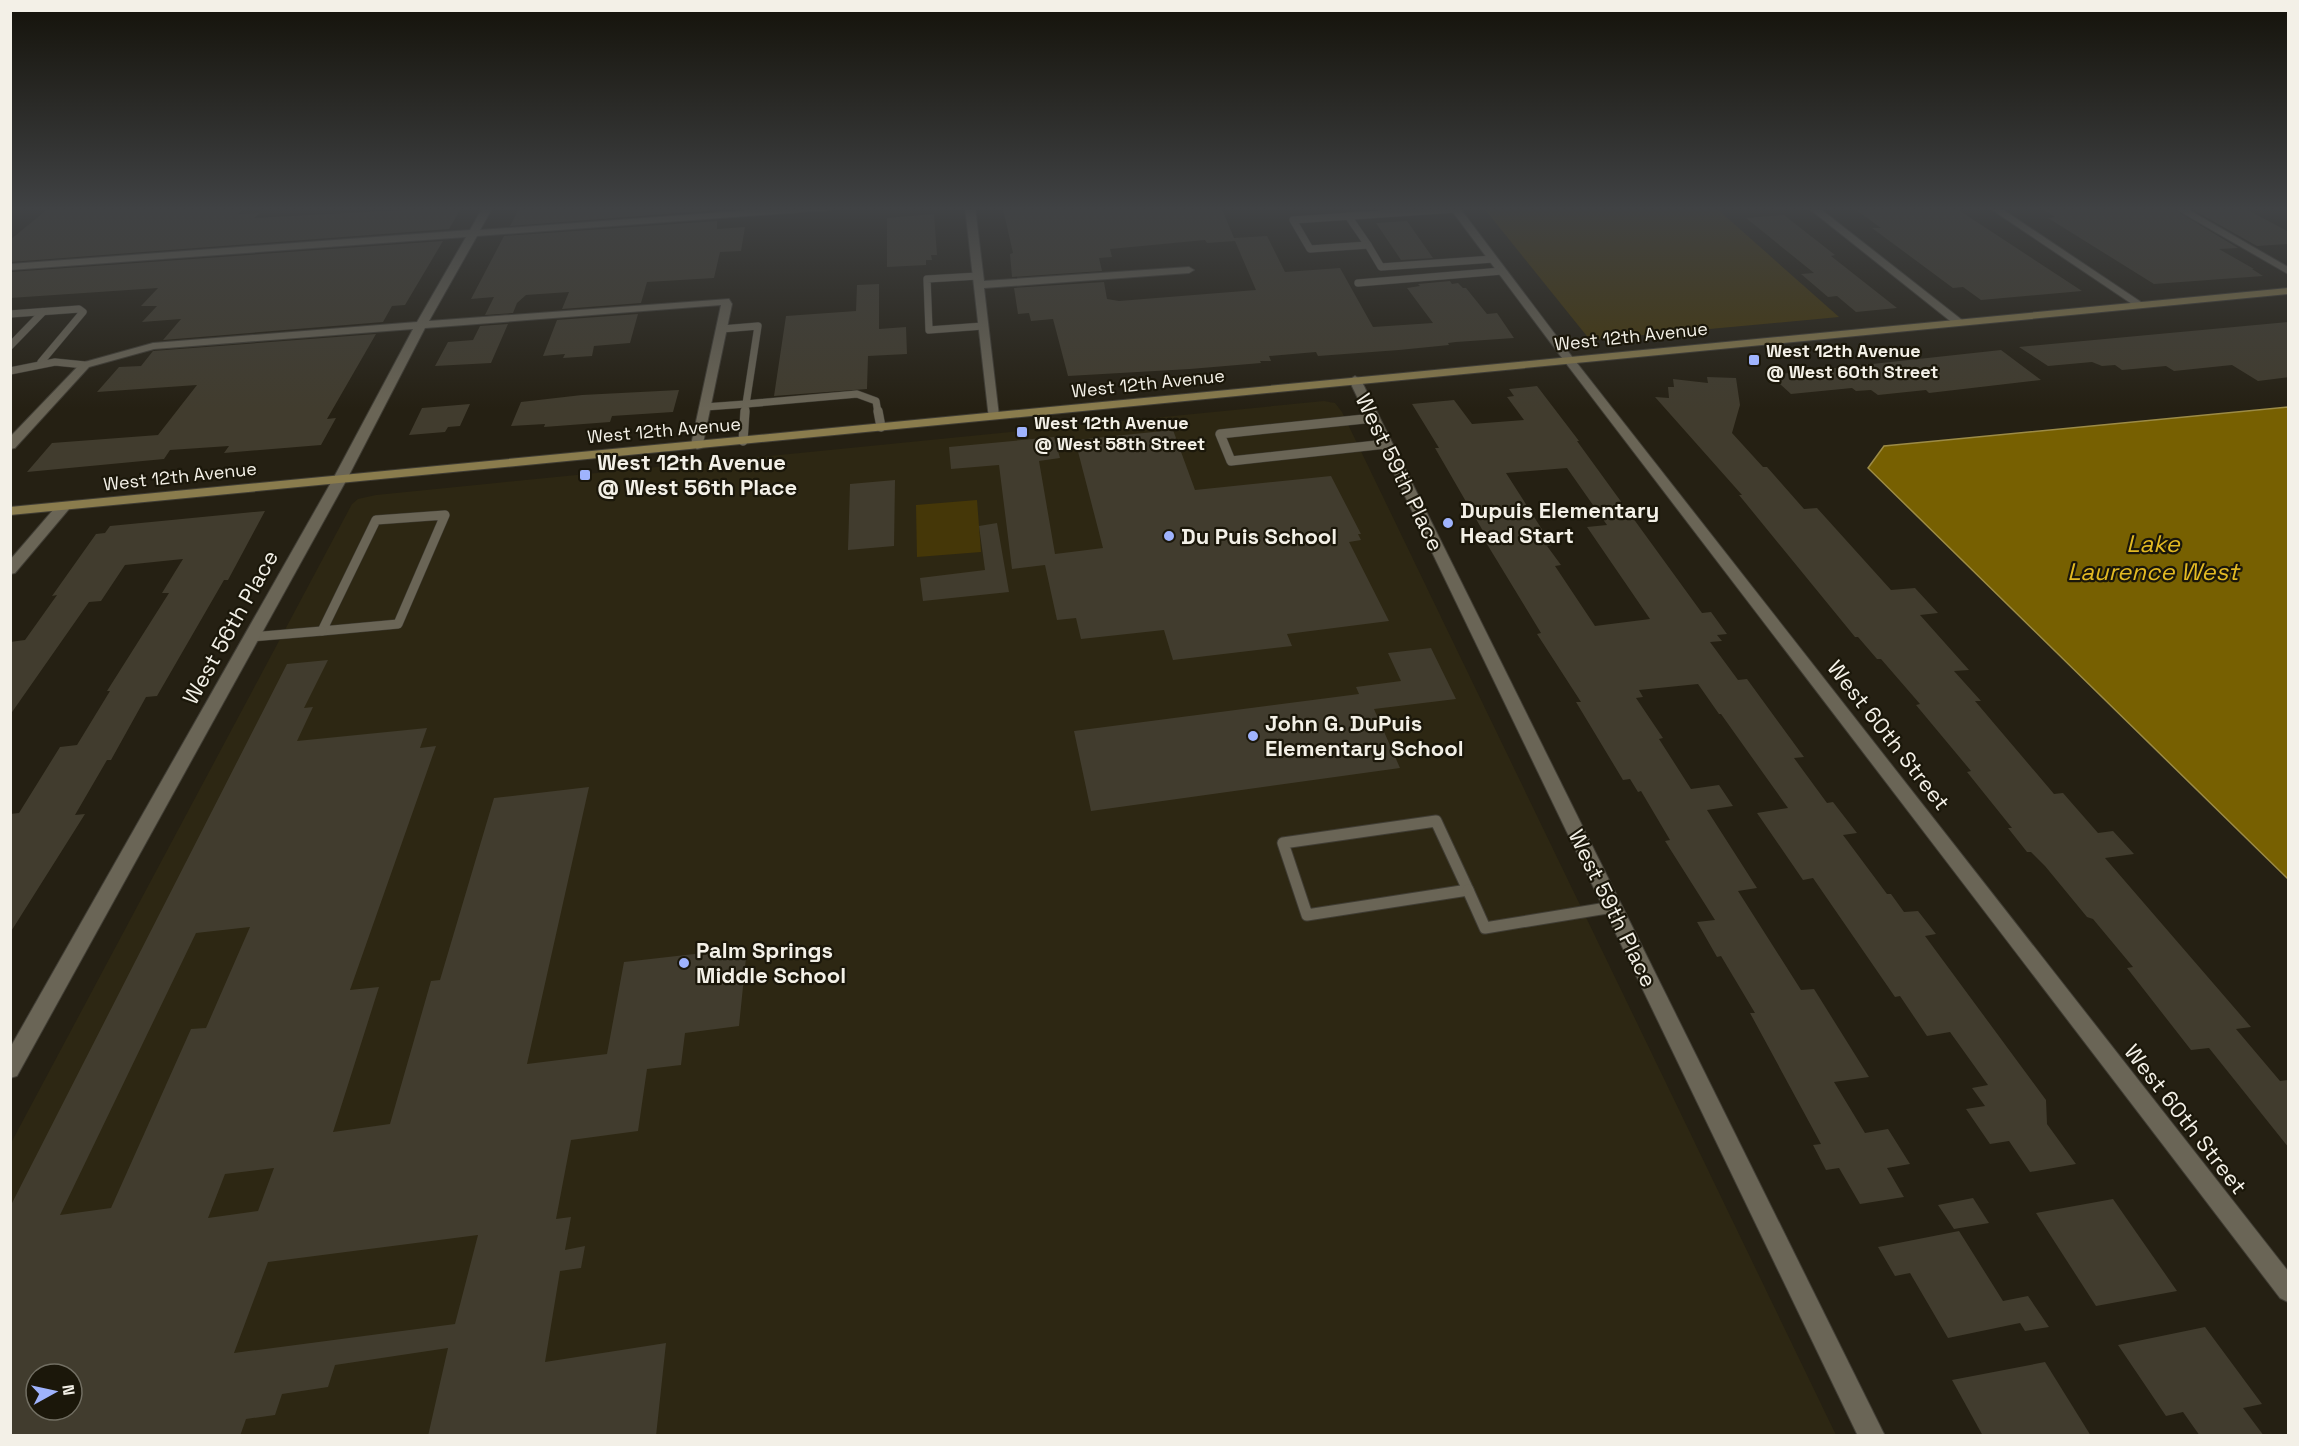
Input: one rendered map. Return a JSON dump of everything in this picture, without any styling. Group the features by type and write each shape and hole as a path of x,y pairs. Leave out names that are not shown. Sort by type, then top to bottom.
{"main road":[{"name":"West 12th Avenue","path":"10,511 2289,291"}],"street":[{"name":"West 56th Place","path":"10,1069 340,479 449,274"},
{"path":"977,274 993,416"},
{"path":"978,280 1095,274"},
{"name":"West 60th Street","path":"1505,274 2289,1290"},
{"path":"1898,274 1958,322"},
{"path":"2095,274 2139,304"},
{"path":"10,445 85,365 153,346 422,323 725,301 727,304 697,445"},
{"name":"West 59th Place","path":"1355,381 1872,1436"},
{"path":"10,570 64,506"}],"lane":[{"path":"1358,283 1460,274"},
{"path":"978,280 927,279 929,330 983,326"},
{"path":"10,314 79,309 83,312 41,362"},
{"path":"10,346 43,312"},
{"path":"722,329 758,326 746,404 743,441"},
{"path":"10,371 24,369 41,362 69,360 85,365"},
{"path":"705,407 857,394 876,401 881,427"},
{"path":"1374,418 1220,434 1231,461 1386,444"},
{"path":"252,638 398,624 445,515 376,520 322,631"},
{"path":"1468,890 1307,915 1283,843 1436,820 1468,890 1485,928 1613,907"}],"shaded area":[{"path":"1537,274 1791,274 1839,317 1590,340"},
{"name":"Palm Springs Middle School","path":"1324,401 1335,403 1342,412 1836,1435 11,1436 11,1143 352,504 358,499 376,495"},
{"path":"977,500 981,552 917,557 916,505"}],"water":[{"name":"Lake Laurence West","path":"2288,407 2288,879 1868,468 1884,446"}],"building":[{"path":"10,274 423,274 405,305 392,306 383,322 163,340 181,319 142,322 157,306 141,306 158,288 10,298"},
{"path":"484,274 715,274 714,278 647,282 641,303 562,309 569,292 526,295 517,303 513,313 485,315 494,297 471,299"},
{"path":"1012,274 1050,274 1012,277"},
{"path":"1249,274 1344,274 1373,327 1433,323 1407,288 1420,286 1418,284 1450,281 1452,284 1458,283 1466,288 1487,314 1497,313 1514,338 1318,356 1316,352 1269,356 1271,361 1260,361 1261,363 1068,376 1053,319 1031,321 1029,313 1018,314 1014,288 1104,282 1107,299 1119,301 1256,290"},
{"path":"1802,274 1854,274 1897,308 1856,312 1837,296 1828,297"},
{"path":"1935,274 2057,274 2082,291 1981,300 1963,287 1953,288"},
{"path":"2139,274 2263,276 2154,284"},
{"path":"879,284 879,329 906,327 907,354 868,356 867,389 774,396 786,316 856,311 857,285"},
{"path":"638,314 630,343 594,346 592,356 563,358 565,354 543,356 557,320"},
{"path":"2289,322 2289,377 2258,381 2232,365 2174,371 2166,366 2122,370 2115,365 2102,366 2092,362 2048,366 2019,347"},
{"path":"508,324 491,363 435,366 448,342 473,340 480,326"},
{"path":"376,334 327,419 336,418 321,445 224,453 229,446 170,450 164,459 27,472 52,443 158,435 197,385 97,392 119,367 141,366 153,351"},
{"path":"2001,350 2041,380 1929,393 1926,390 1878,395 1871,390 1856,391 1852,388 1791,394 1770,375"},
{"path":"1707,377 1736,378 1740,405 1732,433 1763,467 1767,467 1804,509 1817,508 1891,590 1915,588 1938,613 1920,615 1969,670 1954,671 1981,701 1975,701 2054,794 2063,793 2098,833 2113,831 2134,854 2105,858 2251,1027 2236,1029 2280,1081 2289,1080 2289,1148 2209,1048 2191,1050 2127,968 2133,967 2093,919 2087,917 2045,866 2031,852 2027,852 2008,828 2012,828 1967,772 1971,771 1916,705 1920,704 1881,659 1877,659 1858,637 1855,637 1739,495 1742,495 1655,397 1669,398 1668,387 1674,387 1673,379 1708,383"},
{"path":"1537,386 1702,613 1711,612 1727,634 1717,635 1722,641 1710,642 1738,680 1747,679 1804,757 1794,758 1827,803 1833,802 1857,833 1843,835 1887,894 1891,894 1904,912 1918,911 1936,934 1925,936 2046,1100 2047,1124 2076,1164 2030,1172 2009,1141 1990,1144 1966,1109 1985,1106 1972,1088 1988,1085 1950,1032 1927,1036 1900,996 1895,997 1813,878 1803,880 1757,813 1788,808 1698,684 1639,690 1643,697 1636,698 1663,738 1659,739 1691,789 1719,785 1733,806 1707,810 1757,888 1738,891 1801,990 1814,989 1869,1077 1834,1082 1865,1133 1888,1129 1910,1164 1887,1168 1904,1197 1860,1204 1839,1168 1826,1170 1813,1145 1821,1144 1750,1013 1755,1013 1721,956 1717,957 1697,922 1715,920 1665,841 1670,840 1641,791 1638,792 1630,779 1623,780 1576,702 1581,702 1537,634 1541,633 1479,531 1483,531 1435,448 1439,448 1412,404 1454,400 1472,424 1524,420 1507,397 1514,396 1509,389","holes":["1567,468 1607,525 1587,527 1650,619 1595,626 1555,566 1561,565 1547,546 1552,545 1506,473"]},
{"path":"679,390 673,412 612,416 610,422 544,427 545,424 511,426 521,402 582,395"},
{"path":"470,404 460,426 448,427 445,432 409,435 422,408"},
{"path":"1173,430 1195,490 1331,476 1361,534 1358,534 1361,540 1349,542 1389,621 1287,634 1292,646 1173,660 1164,630 1081,639 1076,618 1057,620 1045,565 1012,569 999,465 951,469 949,447 1054,437 1060,458 1039,461 1055,554 1103,548 1075,440"},
{"path":"895,480 894,546 848,550 850,484"},
{"path":"265,511 228,580 224,580 157,696 146,697 111,760 107,760 75,815 85,814 10,933 10,814 19,813 60,747 77,745 110,691 107,691 169,593 162,593 183,559 125,565 101,601 89,602 10,715 10,642 25,640 57,595 52,596 96,534 105,533 110,526"},
{"path":"997,523 1009,592 923,601 920,578 985,570 979,526"},
{"path":"1431,648 1456,699 1374,709 1400,768 1091,811 1074,731 1359,694 1356,687 1401,681 1388,653"},
{"path":"328,660 304,708 313,707 297,741 427,728 420,748 436,746 350,990 379,987 333,1132 390,1124 431,981 440,980 494,798 589,787 527,1064 607,1054 624,962 747,948 739,1026 685,1033 681,1065 647,1069 638,1131 571,1140 556,1219 571,1217 565,1250 585,1246 581,1268 560,1271 545,1362 666,1343 656,1436 428,1436 448,1348 335,1365 328,1387 282,1394 275,1415 246,1419 240,1436 10,1436 10,1207 287,664","holes":["250,927 206,1028 191,1029 111,1208 60,1215 196,933","274,1168 258,1211 208,1218 225,1174","478,1235 455,1324 234,1353 268,1262"]},
{"path":"1973,1198 1989,1223 1954,1229 1938,1205"},
{"path":"2113,1199 2177,1291 2096,1306 2036,1213"},
{"path":"1959,1231 2003,1301 2028,1296 2049,1327 2025,1331 2020,1323 1948,1338 1910,1273 1895,1276 1878,1247"},
{"path":"2205,1327 2262,1404 2243,1408 2264,1436 2200,1436 2183,1412 2166,1416 2118,1345"},
{"path":"2045,1362 2091,1436 1983,1436 1952,1380"}],"place":[{"name":"West 12th Avenue @ West 60th Street","path":"1754,360"},
{"name":"West 12th Avenue @ West 58th Street","path":"1022,432"},
{"name":"West 12th Avenue @ West 56th Place","path":"585,475"},
{"name":"Dupuis Elementary Head Start","path":"1448,523"},
{"name":"Du Puis School","path":"1169,536"},
{"name":"John G. DuPuis Elementary School","path":"1253,736"},
{"name":"Palm Springs Middle School","path":"684,963"}]}
